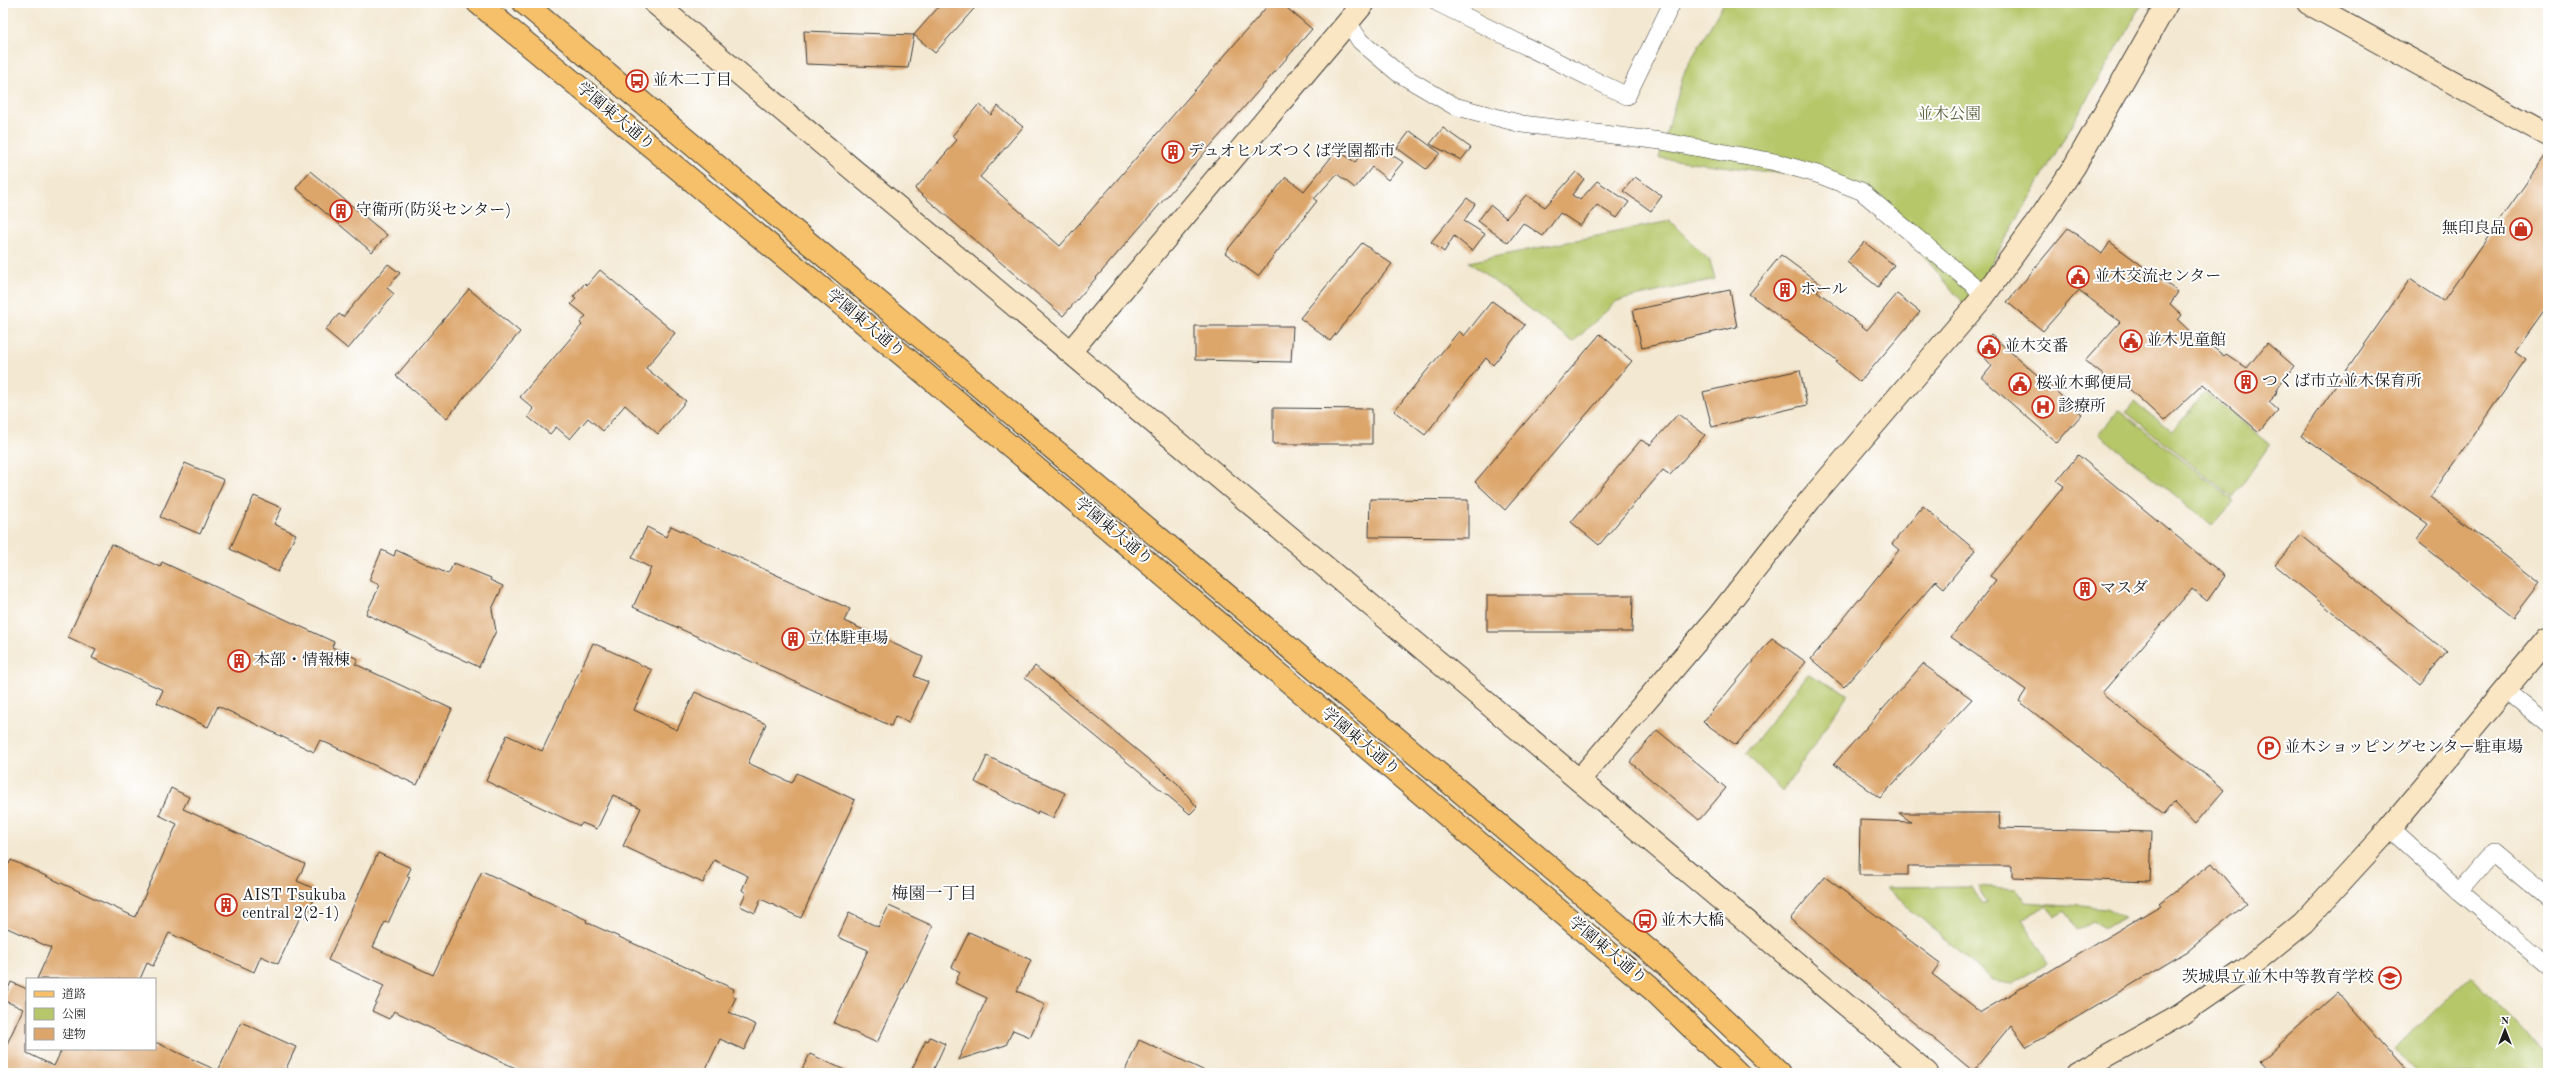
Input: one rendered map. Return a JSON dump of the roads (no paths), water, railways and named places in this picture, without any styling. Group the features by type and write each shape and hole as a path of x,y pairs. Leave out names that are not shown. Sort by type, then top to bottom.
{"main road":[{"name":"学園東大通り","path":"478,3 924,373 1653,990 1738,1073"},
{"name":"学園東大通り","path":"524,3 1660,959 1780,1073"}],"street":[{"path":"655,3 1927,1073"},
{"path":"1070,352 1364,3"},
{"path":"1438,3 1627,96 1672,3"},
{"path":"1579,780 1720,614 1810,500 1983,297 2074,167 2167,3"},
{"path":"2308,3 2548,135"},
{"path":"1348,22 1360,41 1398,73 1454,106 1522,124 1661,141 1775,162 1820,175 1861,191 1972,284 1983,297"},
{"path":"2076,1073 2178,1016 2246,970 2309,918 2390,828 2504,689 2548,638"},
{"path":"2504,689 2548,724"},
{"path":"2390,828 2459,891 2548,965"},
{"path":"2459,891 2492,852 2548,899"}],"place":[{"name":"並木二丁目","path":"637,81"},
{"name":"デュオヒルズつくば学園都市","path":"1173,152"},
{"name":"守衛所(防災センター)","path":"341,211"},
{"name":"無印良品","path":"2521,229"},
{"name":"並木交流センター","path":"2078,277"},
{"name":"ホール","path":"1785,290"},
{"name":"並木児童館","path":"2131,341"},
{"name":"並木交番","path":"1989,347"},
{"name":"つくば市立並木保育所","path":"2246,382"},
{"name":"桜並木郵便局","path":"2020,384"},
{"name":"診療所","path":"2043,407"},
{"name":"マスダ","path":"2085,589"},
{"name":"立体駐車場","path":"793,639"},
{"name":"本部・情報棟","path":"239,661"},
{"name":"並木ショッピングセンター駐車場","path":"2269,748"},
{"name":"AIST Tsukuba central 2(2-1)","path":"226,905"},
{"name":"並木大橋","path":"1645,921"},
{"name":"茨城県立並木中等教育学校","path":"2390,978"}],"district":[{"name":"梅園一丁目","path":"934,894"}],"park label":[{"name":"並木公園","path":"1949,115"}]}
